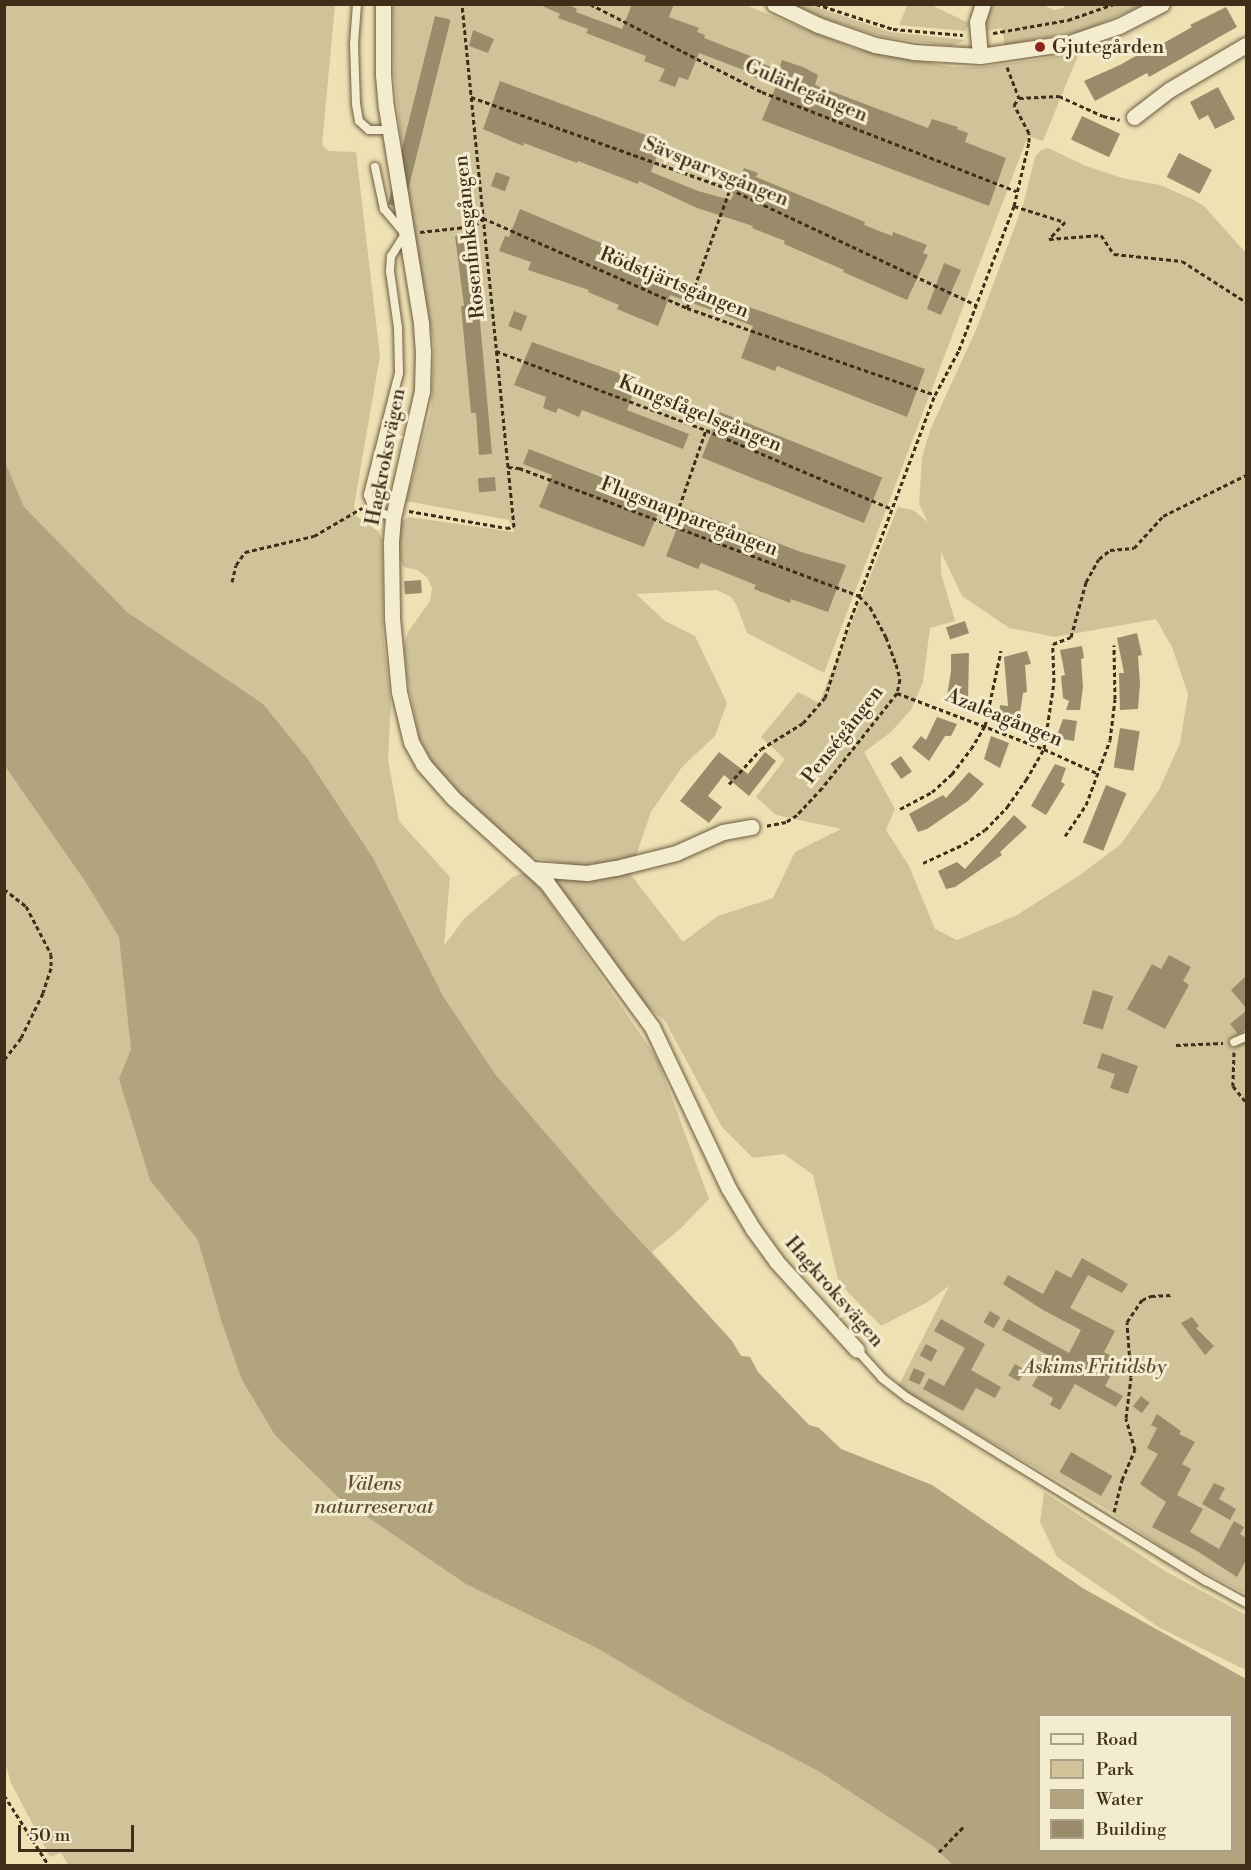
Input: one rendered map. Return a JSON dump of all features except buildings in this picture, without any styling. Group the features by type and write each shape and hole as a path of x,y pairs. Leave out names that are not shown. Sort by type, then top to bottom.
{"street":[{"name":"Hagkroksvägen","path":"383,4 383,75 405,234 421,324 423,372 422,391 394,514 390,571 399,692 411,742 423,764 453,798 547,883 652,1027 729,1189 753,1229 776,1261 857,1350"},
{"path":"774,4 818,25 875,45 924,53 980,56 1069,43 1119,26 1161,4"},
{"path":"980,56 977,22 983,4"},
{"path":"1134,117 1169,90 1246,45"},
{"path":"533,869 570,873 616,868 676,853 723,831 752,827"}],"lane":[{"path":"357,4 354,44 356,104 359,121 369,130 390,130"},
{"path":"375,167 384,208 405,234 390,255 398,328 399,373 368,495 369,504 373,509 394,514"},
{"path":"1234,1042 1246,1037"},
{"name":"Hagkroksvägen","path":"857,1350 882,1377 908,1398 1206,1581 1246,1603"}],"path":[{"name":"Rosenfinksgången","path":"394,514 506,528 514,527 462,4"},
{"name":"Gulärlegången","path":"590,4 762,92 1016,191"},
{"path":"729,784 761,749 803,723 825,698 859,596 935,395 959,350 1014,206 1029,133 1014,108 1019,98 1002,53 998,32"},
{"path":"1019,98 1059,96 1103,116 1118,120 1134,117"},
{"name":"Sävsparvsgången","path":"471,97 730,189 976,305"},
{"path":"687,308 730,189"},
{"path":"1014,206 1065,222 1049,239 1101,235 1114,254 1182,261 1246,302"},
{"path":"405,234 475,226 483,218"},
{"name":"Rödstjärtsgången","path":"483,218 687,308 935,395"},
{"name":"Kungsfågelsgången","path":"496,351 706,430 892,509"},
{"path":"672,528 706,430"},
{"name":"Flugsnapparegången","path":"508,467 519,468 672,528 859,596"},
{"path":"923,863 964,844 985,830 1007,807 1044,749 1054,682 1053,644 1071,637 1086,582 1099,559 1110,550 1134,548 1163,516 1246,475"},
{"path":"232,582 236,565 245,552 314,536 369,504"},
{"name":"Penségången","path":"752,827 776,825 797,815 822,788 897,693 900,679 886,637 870,608 859,596"},
{"path":"1065,836 1086,805 1110,740 1115,699 1114,645"},
{"path":"900,809 932,792 952,774 971,749 985,726 1001,651"},
{"name":"Azaleagången","path":"897,693 1044,749 1099,774"},
{"path":"4,889 26,906 51,954 51,968 43,993 21,1038 4,1060"},
{"path":"1176,1045 1234,1042 1233,1086 1246,1102"},
{"path":"1112,1522 1122,1480 1135,1450 1126,1418 1131,1377 1127,1322 1142,1300 1151,1296 1171,1295"},
{"path":"4,1795 49,1866"},
{"path":"939,1852 964,1826"}],"green space":[{"path":"908,4 931,5 969,23 965,31 899,25"},
{"name":"Välens naturreservat","path":"4,5 335,5 322,145 329,151 356,152 380,356 354,506 356,516 378,531 382,539 383,634 391,707 388,759 399,821 450,877 444,946 464,919 513,877 525,872 543,892 658,1060 709,1199 679,1230 652,1252 732,1341 741,1356 750,1357 758,1372 809,1425 819,1428 841,1449 932,1485 1084,1589 1246,1679 1246,1865 69,1866 61,1853 50,1857 11,1783 4,1759"},
{"path":"393,5 745,5 856,49 953,67 983,67 1049,58 1081,48 1043,141 1028,136 824,673 747,633 737,606 731,597 717,590 636,594 665,621 695,636 727,703 715,736 682,767 651,812 636,856 578,866 532,857 486,822 475,807 453,789 435,767 419,737 407,677 404,644 408,632 430,601 432,588 427,577 417,570 404,567 399,559 400,522 409,517 514,532 509,520 406,501 431,410 434,346 407,192 394,75"},
{"path":"794,5 810,5 891,32 966,40 952,46 883,37 823,18"},
{"path":"992,5 1043,5 1054,10 1063,8 1065,5 1143,5 1083,31 1005,45 1002,28 986,31 983,21"},
{"name":"Askims Fritidsby","path":"1048,148 1086,166 1122,178 1160,185 1192,199 1204,206 1246,253 1246,1594 1178,1558 1103,1507 898,1387 949,1286 926,1303 881,1326 839,1283 813,1175 784,1154 753,1158 722,1127 665,1021 645,1005 552,879 592,878 628,871 683,942 718,916 773,898 795,852 841,829 776,815 756,797 785,759 761,737 798,692 819,703 898,507 913,510 928,522 919,504 922,457 931,428 976,330 1023,205 1035,157 1041,150","holes":["941,552 962,596 1009,628 1055,637 1156,619 1172,647 1188,694 1180,743 1159,790 1121,844 1080,875 1017,915 957,940 935,929 909,866 886,830 895,809 864,752 890,733 911,710 923,682 930,628 955,621 941,573"]},
{"path":"1044,1492 1165,1571 1246,1615 1246,1670 1160,1628 1057,1557 1040,1522"}],"water":[{"path":"5,462 24,507 127,612 263,704 307,758 373,858 443,996 495,1074 609,1207 732,1341 741,1356 750,1357 758,1372 809,1425 819,1428 841,1449 932,1485 1084,1589 1246,1679 1246,1865 953,1865 933,1846 820,1772 696,1707 597,1648 466,1584 338,1497 275,1435 242,1380 221,1320 198,1240 150,1180 119,1079 131,1049 119,937 85,881 5,766"}],"place":[{"name":"Gjutegården","path":"1040,47"}]}
